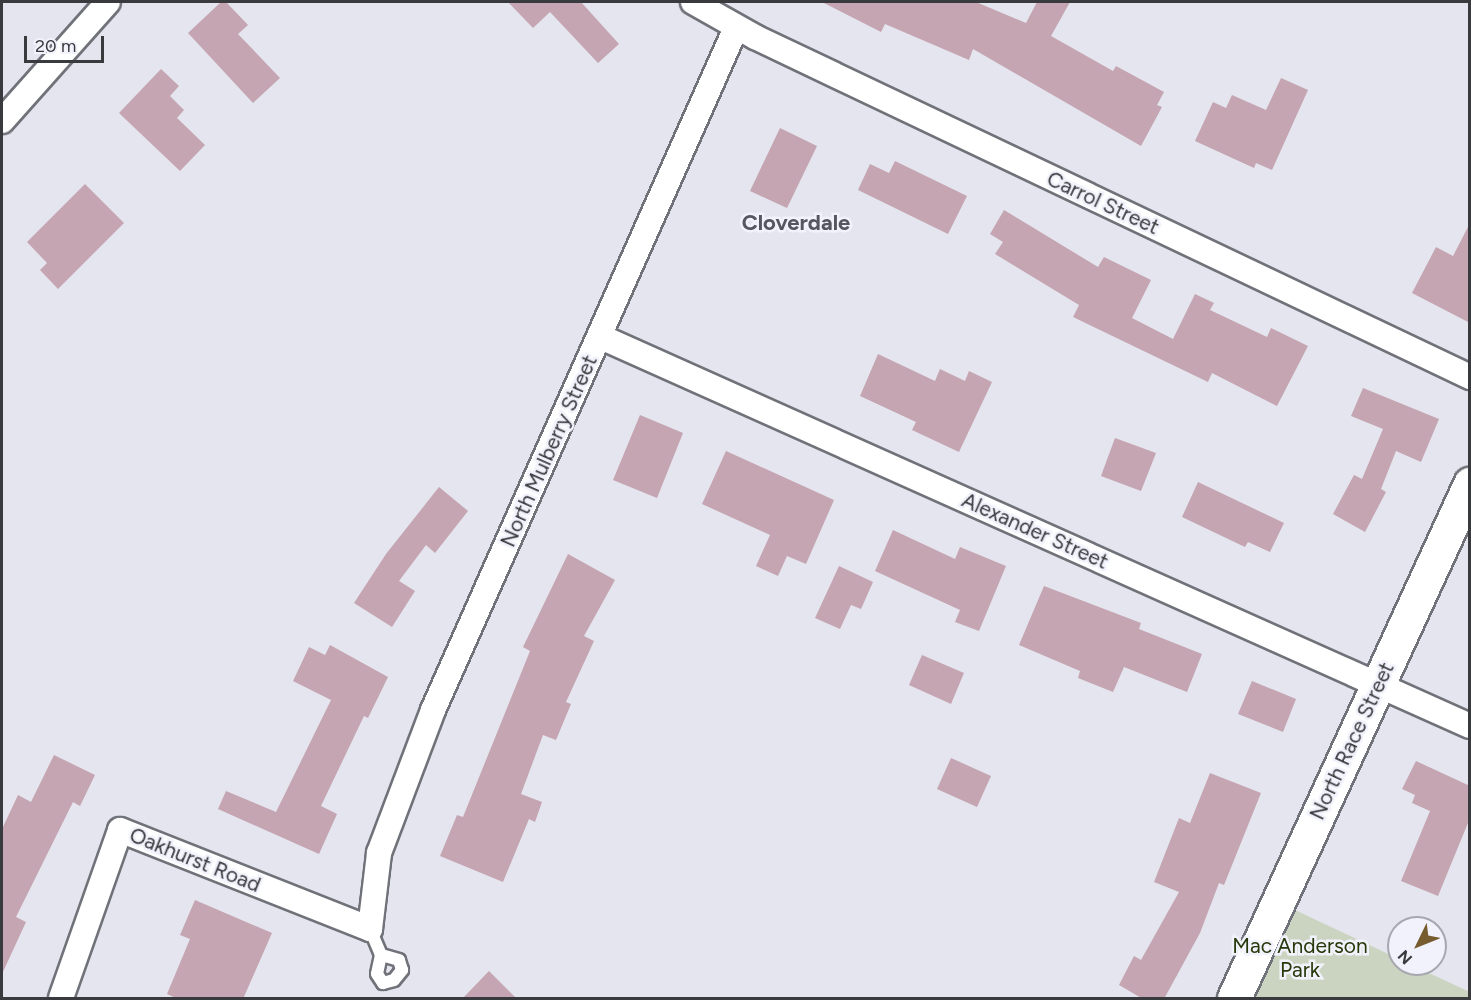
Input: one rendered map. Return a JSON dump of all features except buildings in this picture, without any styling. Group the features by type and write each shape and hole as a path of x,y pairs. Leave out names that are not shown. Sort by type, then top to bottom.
{"street":[{"path":"2,121 108,2"},
{"path":"693,2 736,28"},
{"name":"North Mulberry Street","path":"370,929 379,853 433,710 601,337 736,28"},
{"name":"Carrol Street","path":"736,28 1470,377"},
{"name":"Alexander Street","path":"601,337 1470,726"},
{"name":"North Race Street","path":"1234,999 1470,484"},
{"name":"Oakhurst Road","path":"61,999 120,830 370,929"}],"lane":[{"path":"370,929 381,955"}],"green space":[{"name":"Mac Anderson Park","path":"1278,902 1387,953 1387,976 1435,976 1470,992 1469,998 1234,998"}],"district":[{"name":"Cloverdale","path":"796,223"}]}
